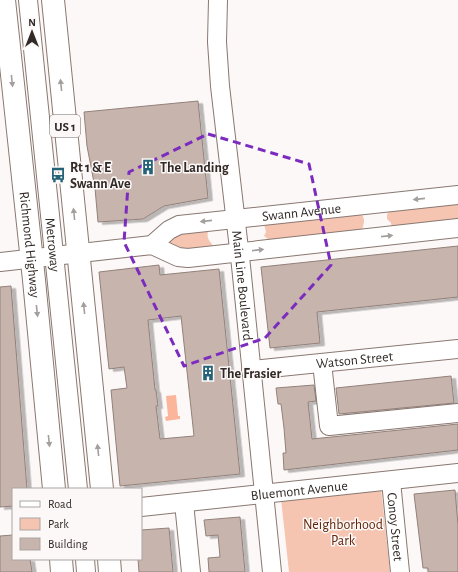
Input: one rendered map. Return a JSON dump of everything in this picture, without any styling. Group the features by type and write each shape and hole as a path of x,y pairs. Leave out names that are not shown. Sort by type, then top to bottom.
{"highway":[{"name":"Richmond Highway","path":"4,0 5,54 32,259 54,488"},
{"name":"US 1","path":"53,0 102,488"},
{"path":"61,560 62,572"},
{"path":"109,560 110,572"}],"street":[{"name":"Metroway","path":"28,0 78,488"},
{"name":"Main Line Boulevard","path":"218,0 218,57 272,572"},
{"name":"Swann Avenue","path":"152,245 169,230 179,225 458,195"},
{"path":"0,262 152,245 183,258 458,228"},
{"name":"Watson Street","path":"251,370 458,349"},
{"path":"322,363 329,426 458,413"},
{"name":"Bluemont Avenue","path":"142,507 458,473"},
{"name":"Conoy Street","path":"391,481 400,572"},
{"path":"184,502 191,572"},
{"path":"85,560 86,572"}],"highlighted area":[{"path":"208,134 309,164 331,265 265,338 184,366 124,242 129,172"}],"green space":[{"path":"458,197 458,222 392,229 391,223 387,219 389,210"},
{"path":"360,212 364,220 362,233 269,242 264,236 266,232 264,224"},
{"path":"210,228 208,236 213,248 184,251 166,244 166,237"},
{"name":"Neighborhood Park","path":"381,488 390,572 289,572 281,499"}],"shaded area":[{"path":"176,395 178,416 180,416 180,419 166,421 165,417 168,416 166,396"}],"building":[{"name":"The Landing","path":"198,101 208,198 164,206 143,219 98,222 95,188 87,146 84,112"},
{"path":"458,246 458,297 317,312 320,343 270,348 261,267"},
{"name":"The Frasier","path":"159,265 160,275 219,269 240,474 120,486 111,390 127,388 124,367 109,369 99,272","holes":["181,316 194,436 160,439 156,406 158,406 148,320"]},
{"path":"11,286 27,488 12,488 12,506 0,507 0,287"},
{"path":"451,376 454,403 339,414 336,388"},
{"path":"314,385 316,401 308,402 312,439 458,424 458,450 284,470 283,453 286,453 284,428 281,404 278,404 276,388"},
{"path":"455,490 458,525 458,572 428,572 428,568 423,568 414,494"},
{"path":"240,517 245,572 209,572 208,558 220,557 218,535 206,536 204,520"},
{"path":"169,528 173,572 139,572 138,560 142,560 142,530"},
{"path":"12,535 12,560 30,560 32,572 0,572 0,536"}],"place":[{"name":"The Landing","path":"148,167"},
{"name":"Rt 1 & E Swann Ave","path":"58,175"},
{"name":"The Frasier","path":"208,373"}]}
